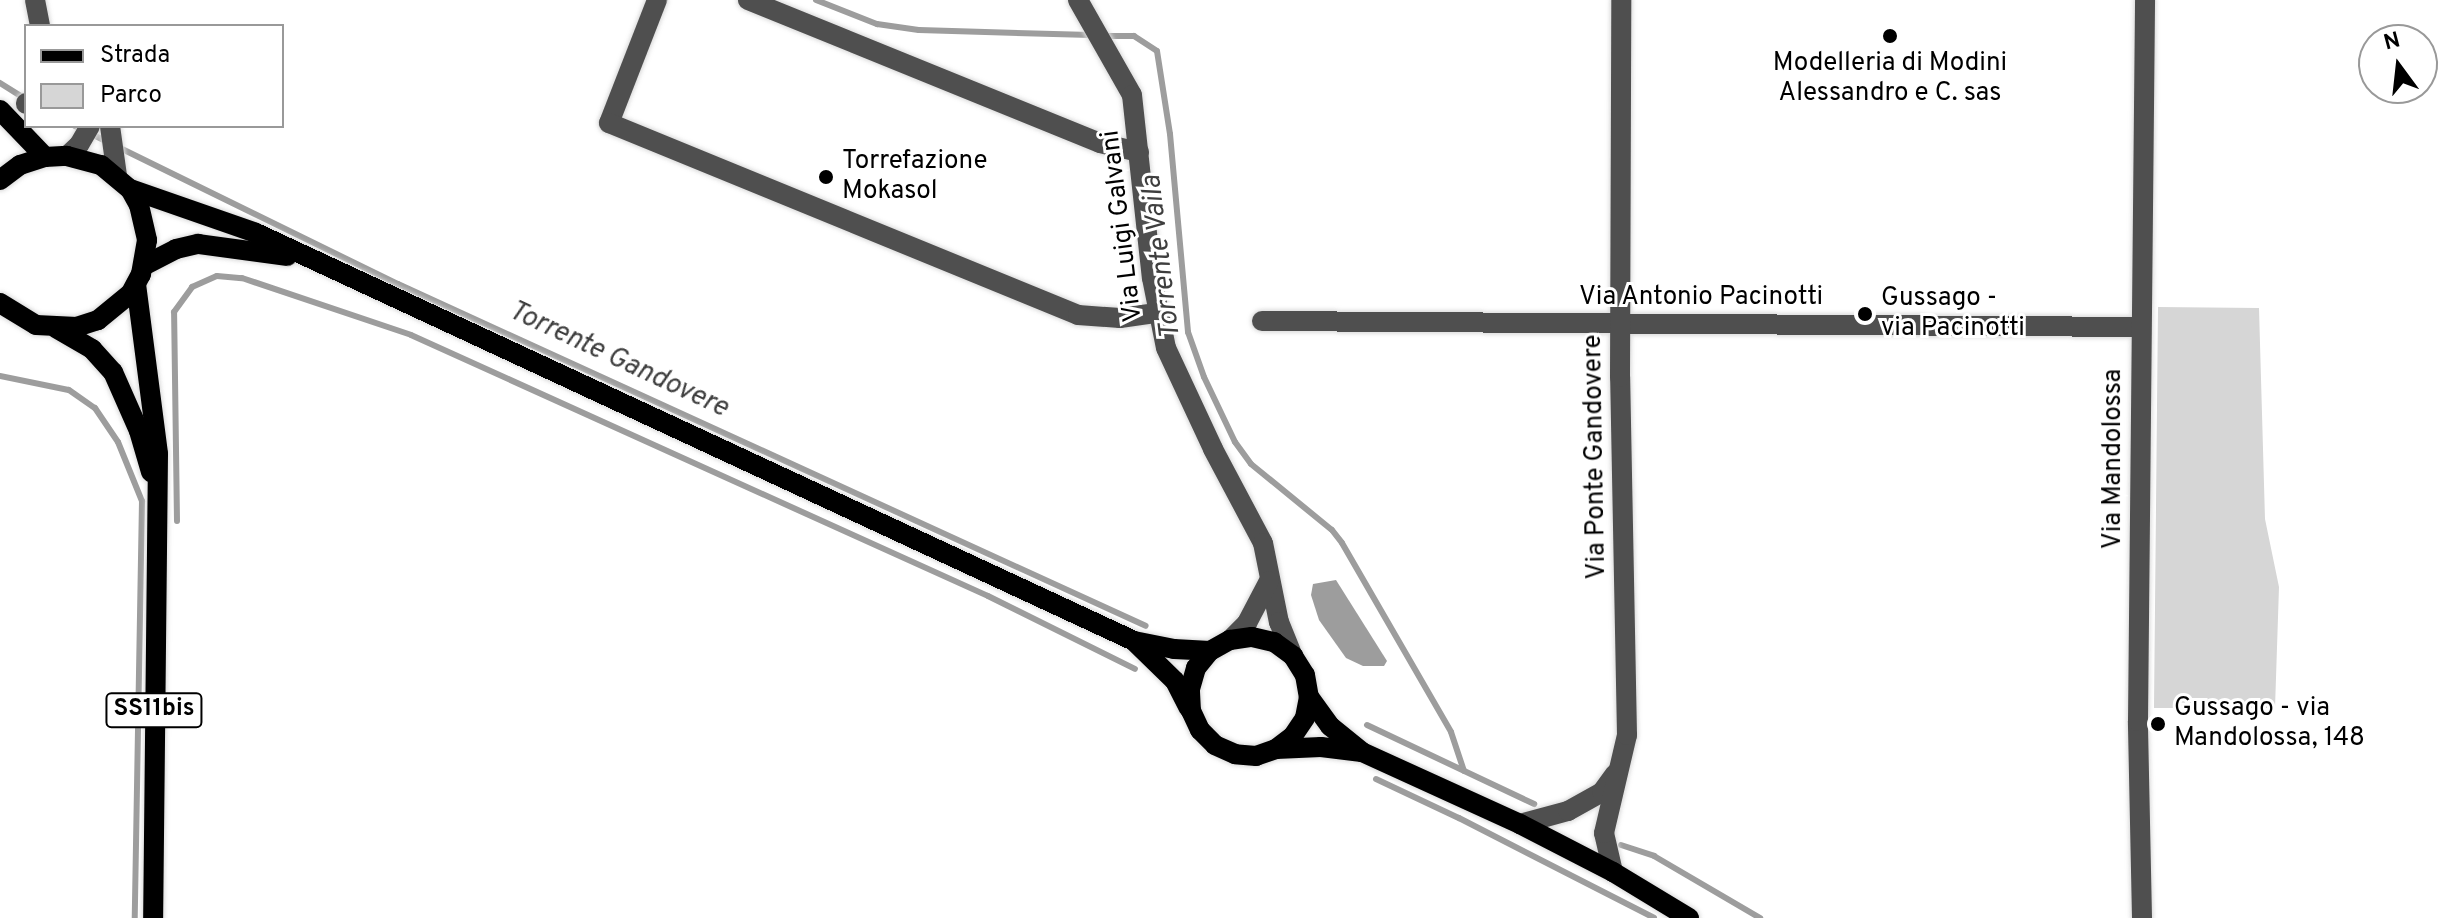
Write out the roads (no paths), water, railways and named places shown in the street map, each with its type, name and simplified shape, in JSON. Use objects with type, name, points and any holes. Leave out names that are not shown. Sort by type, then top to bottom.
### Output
[{"type":"main road","points":[[0,110],[45,157]]},
{"type":"main road","points":[[0,180],[20,165],[73,151],[1134,641],[1174,649],[1210,651]]},
{"type":"main road","points":[[120,175],[145,222],[147,240],[140,275]]},
{"type":"main road","points":[[1,305],[27,321],[56,328],[98,320],[116,308],[140,275],[176,249],[198,244],[310,260]]},
{"type":"main road","name":"SS11bis","points":[[140,275],[158,454],[155,503],[153,918]]},
{"type":"main road","name":"SS11bis","points":[[56,328],[92,349],[113,372],[139,431],[155,503]]},
{"type":"main road","points":[[1191,711],[1190,689],[1196,668],[1210,651],[1230,640],[1274,642],[1293,656],[1305,675],[1309,697],[1305,718],[1293,736],[1276,749]]},
{"type":"main road","points":[[1134,641],[1175,681],[1200,730],[1215,745],[1245,755],[1276,749],[1321,747],[1362,752]]},
{"type":"main road","points":[[1309,697],[1330,726],[1362,752],[1520,824],[1613,872],[1689,918]]},
{"type":"street","points":[[35,0],[40,24]]},
{"type":"street","points":[[657,0],[609,123],[1078,315],[1120,318],[1157,313]]},
{"type":"street","points":[[748,0],[1100,143],[1139,152]]},
{"type":"street","name":"Via Luigi Galvani","points":[[1078,0],[1123,74],[1132,95],[1157,313],[1166,348],[1213,449],[1263,543],[1279,622],[1293,656]]},
{"type":"street","name":"Via Ponte Gandovere","points":[[1613,872],[1604,833],[1627,735],[1620,324],[1621,0]]},
{"type":"street","name":"Via Mandolossa","points":[[2142,918],[2138,721],[2145,0]]},
{"type":"street","points":[[73,151],[89,128]]},
{"type":"street","points":[[110,128],[120,175]]},
{"type":"street","name":"Via Antonio Pacinotti","points":[[1262,321],[2140,327]]},
{"type":"street","points":[[1230,640],[1247,623],[1269,581]]},
{"type":"street","points":[[1520,824],[1568,811],[1602,792],[1620,768]]},
{"type":"waterway","name":"Torrente Vaila","points":[[816,0],[877,24],[919,30],[1091,35]]},
{"type":"waterway","name":"Torrente Vaila","points":[[1103,36],[1134,36],[1157,51],[1170,134],[1188,332],[1204,377],[1235,442],[1251,464],[1332,530],[1342,543],[1451,732],[1464,771]]},
{"type":"waterway","name":"Torrente Gandovere","points":[[0,83],[24,98]]},
{"type":"waterway","name":"Torrente Gandovere","points":[[79,128],[108,142]]},
{"type":"waterway","name":"Torrente Gandovere","points":[[118,147],[398,284],[1146,626]]},
{"type":"waterway","points":[[177,521],[174,312],[192,287],[217,276],[242,278],[411,335],[988,596],[1135,669]]},
{"type":"waterway","points":[[0,376],[69,390],[95,408],[118,442],[142,501],[135,918]]},
{"type":"waterway","name":"Torrente Gandovere","points":[[1367,725],[1534,804]]},
{"type":"waterway","points":[[1376,779],[1654,918]]},
{"type":"waterway","name":"Torrente Gandovere","points":[[1621,845],[1654,856],[1760,918]]},
{"type":"place","name":"Modelleria di Modini Alessandro e C. sas","points":[[1890,36]]},
{"type":"place","name":"Torrefazione Mokasol","points":[[826,177]]},
{"type":"place","name":"Gussago - via Pacinotti","points":[[1865,314]]},
{"type":"place","name":"Gussago - via Mandolossa, 148","points":[[2158,724]]}]
